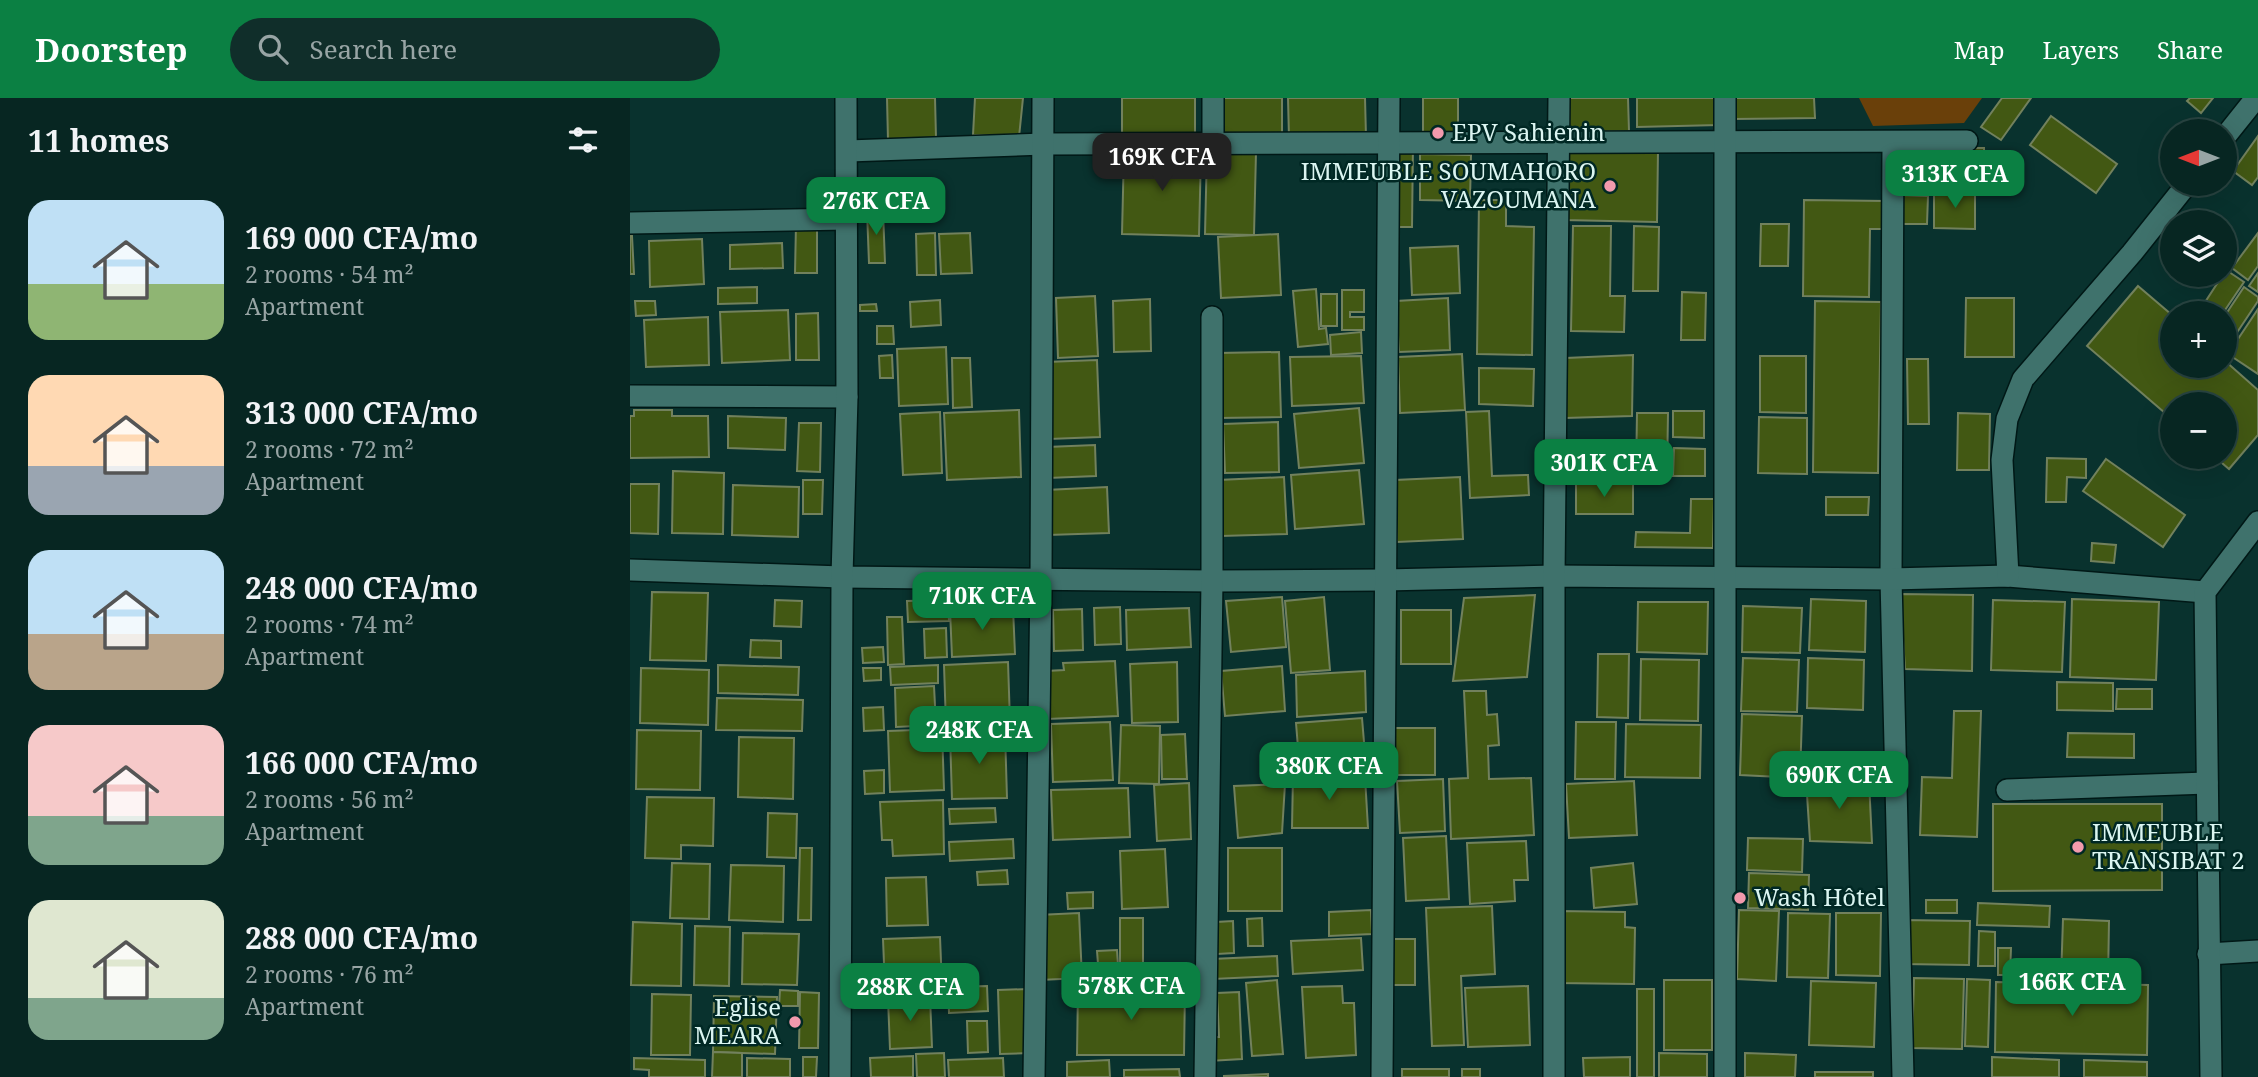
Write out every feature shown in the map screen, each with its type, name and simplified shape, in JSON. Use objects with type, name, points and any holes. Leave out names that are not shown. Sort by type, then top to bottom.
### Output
[{"type":"street","points":[[840,1077],[842,577],[847,397],[846,98]]},
{"type":"street","points":[[1034,1077],[1041,580],[1043,98]]},
{"type":"street","points":[[1213,98],[1213,143]]},
{"type":"street","points":[[1382,1077],[1389,98]]},
{"type":"street","points":[[1554,1077],[1554,576],[1559,98]]},
{"type":"street","points":[[1725,98],[1725,1077]]},
{"type":"street","points":[[2237,122],[2256,98]]},
{"type":"street","points":[[848,151],[1044,144],[1968,141]]},
{"type":"street","points":[[1893,142],[1891,579],[1903,1077]]},
{"type":"street","points":[[2008,576],[2002,460],[2007,419],[2022,379],[2178,196]]},
{"type":"street","points":[[630,223],[847,219]]},
{"type":"street","points":[[1205,1077],[1212,581],[1212,317]]},
{"type":"street","points":[[630,396],[847,397]]},
{"type":"street","points":[[2211,1077],[2205,592],[2258,522]]},
{"type":"street","points":[[630,570],[842,577],[1212,581],[1554,576],[1891,579],[2008,576],[2205,592]]},
{"type":"street","points":[[2007,790],[2207,783]]},
{"type":"street","points":[[2208,954],[2258,951]]},
{"type":"shaded area","points":[[1859,98],[1982,98],[1964,123],[1873,126]]},
{"type":"building","points":[[887,98],[935,98],[936,138],[888,140]]},
{"type":"building","points":[[975,98],[1023,98],[1019,137],[973,135]]},
{"type":"building","points":[[1122,98],[1195,98],[1195,133],[1122,133]]},
{"type":"building","points":[[1218,98],[1282,98],[1282,137],[1217,136]]},
{"type":"building","points":[[1288,98],[1365,98],[1366,137],[1289,138]]},
{"type":"building","points":[[1423,98],[1458,98],[1458,141],[1423,141]]},
{"type":"building","points":[[1565,98],[1628,98],[1629,131],[1565,132]]},
{"type":"building","points":[[1637,98],[1719,98],[1719,125],[1637,127]]},
{"type":"building","points":[[1732,98],[1814,98],[1815,118],[1732,119]]},
{"type":"building","points":[[2002,98],[2031,98],[2001,140],[1981,127]]},
{"type":"building","points":[[2190,98],[2213,98],[2201,113],[2187,101]]},
{"type":"building","points":[[2051,116],[2117,164],[2096,193],[2030,145]]},
{"type":"building","points":[[2258,136],[2258,177],[2252,185],[2237,174],[2237,165]]},
{"type":"building","points":[[1395,144],[1413,144],[1412,227],[1394,227]]},
{"type":"building","points":[[1901,148],[1984,148],[1985,189],[1900,188]]},
{"type":"building","name":"IMMEUBLE SOUMAHORO VAZOUMANA","points":[[1563,150],[1658,151],[1657,222],[1563,220]]},
{"type":"building","points":[[1124,151],[1201,153],[1199,236],[1122,234]]},
{"type":"building","points":[[1207,151],[1256,152],[1254,235],[1205,234]]},
{"type":"building","points":[[1420,154],[1471,155],[1470,201],[1420,200]]},
{"type":"building","points":[[1934,192],[1975,192],[1975,229],[1934,228]]},
{"type":"building","points":[[1900,195],[1928,196],[1927,224],[1900,224]]},
{"type":"building","points":[[1479,200],[1506,200],[1506,226],[1534,227],[1532,355],[1477,354]]},
{"type":"building","points":[[1804,200],[1887,201],[1886,229],[1870,229],[1869,297],[1803,296]]},
{"type":"building","points":[[867,211],[883,211],[885,263],[869,263]]},
{"type":"building","points":[[796,224],[817,225],[817,273],[795,273]]},
{"type":"building","points":[[1761,224],[1789,224],[1788,266],[1760,266]]},
{"type":"building","points":[[1573,226],[1611,226],[1610,296],[1625,296],[1624,332],[1571,331]]},
{"type":"building","points":[[1634,226],[1659,227],[1658,291],[1633,291]]},
{"type":"building","points":[[935,233],[936,275],[917,275],[916,234]]},
{"type":"building","points":[[970,233],[972,273],[941,274],[939,234]]},
{"type":"building","points":[[2258,233],[2258,266],[2248,280],[2237,272],[2237,261]]},
{"type":"building","points":[[1278,234],[1281,295],[1221,298],[1218,237]]},
{"type":"building","points":[[632,236],[634,274],[630,274]]},
{"type":"building","points":[[702,239],[704,284],[650,287],[649,241]]},
{"type":"building","points":[[782,243],[783,268],[730,269],[730,245]]},
{"type":"building","points":[[1458,246],[1460,293],[1412,295],[1410,248]]},
{"type":"building","points":[[2258,273],[2258,292],[2249,286]]},
{"type":"building","points":[[2237,277],[2244,282],[2231,301],[2206,301],[2215,287],[2237,287]]},
{"type":"building","points":[[2138,286],[2160,305],[2160,378],[2237,378],[2237,371],[2258,390],[2258,435],[2237,460],[2237,392],[2160,392],[2160,409],[2087,346]]},
{"type":"building","points":[[757,287],[757,303],[718,304],[718,288]]},
{"type":"building","points":[[2244,287],[2258,297],[2237,332],[2237,301],[2235,301]]},
{"type":"building","points":[[1316,289],[1319,329],[1326,328],[1328,344],[1298,347],[1293,291]]},
{"type":"building","points":[[1342,290],[1364,290],[1364,312],[1350,312],[1350,317],[1364,317],[1364,330],[1342,330]]},
{"type":"building","points":[[1682,292],[1706,293],[1705,340],[1681,340]]},
{"type":"building","points":[[1321,294],[1337,294],[1337,326],[1321,326]]},
{"type":"building","points":[[1095,296],[1098,356],[1058,358],[1056,298]]},
{"type":"building","points":[[1448,298],[1450,350],[1399,352],[1396,301]]},
{"type":"building","points":[[1966,298],[2014,298],[2014,357],[1965,357]]},
{"type":"building","points":[[1150,299],[1151,351],[1114,352],[1113,301]]},
{"type":"building","points":[[940,300],[941,325],[911,327],[910,302]]},
{"type":"building","points":[[635,301],[655,301],[656,315],[636,316]]},
{"type":"building","points":[[1815,301],[1881,302],[1878,473],[1813,472]]},
{"type":"building","points":[[876,304],[877,311],[860,311],[860,305]]},
{"type":"building","points":[[2258,309],[2258,374],[2237,360],[2237,340]]},
{"type":"building","points":[[788,310],[790,360],[722,363],[720,312]]},
{"type":"building","points":[[818,313],[819,360],[796,360],[796,314]]},
{"type":"building","points":[[708,317],[709,365],[646,367],[644,320]]},
{"type":"building","points":[[877,326],[893,326],[894,344],[877,344]]},
{"type":"building","points":[[1361,332],[1362,353],[1331,355],[1330,335]]},
{"type":"building","points":[[946,347],[948,404],[899,406],[897,349]]},
{"type":"building","points":[[1279,352],[1281,417],[1218,418],[1217,353]]},
{"type":"building","points":[[1462,354],[1465,410],[1400,413],[1398,357]]},
{"type":"building","points":[[892,355],[893,378],[880,378],[879,356]]},
{"type":"building","points":[[1633,355],[1632,416],[1565,418],[1566,358]]},
{"type":"building","points":[[1361,356],[1364,403],[1292,406],[1290,357]]},
{"type":"building","points":[[1760,356],[1806,356],[1806,413],[1760,412]]},
{"type":"building","points":[[952,358],[970,358],[972,407],[953,408]]},
{"type":"building","points":[[1907,359],[1928,359],[1929,424],[1908,424]]},
{"type":"building","points":[[1097,360],[1100,437],[1049,439],[1046,362]]},
{"type":"building","points":[[1479,368],[1534,369],[1533,406],[1479,404]]},
{"type":"building","points":[[1359,408],[1364,463],[1299,468],[1294,414]]},
{"type":"building","points":[[634,410],[672,410],[672,416],[708,416],[709,457],[630,458],[630,416],[634,416]]},
{"type":"building","points":[[1019,410],[1021,477],[947,480],[944,413]]},
{"type":"building","points":[[1489,411],[1492,476],[1528,475],[1529,495],[1470,498],[1466,412]]},
{"type":"building","points":[[1673,411],[1704,411],[1704,438],[1673,437]]},
{"type":"building","points":[[940,412],[942,473],[903,475],[900,414]]},
{"type":"building","points":[[1637,413],[1668,413],[1667,475],[1636,474]]},
{"type":"building","points":[[1958,413],[1990,414],[1989,470],[1957,470]]},
{"type":"building","points":[[728,416],[786,418],[785,450],[728,448]]},
{"type":"building","points":[[1759,417],[1807,418],[1807,474],[1758,473]]},
{"type":"building","points":[[1278,422],[1279,472],[1225,473],[1223,424]]},
{"type":"building","points":[[799,423],[821,423],[820,472],[797,471]]},
{"type":"building","points":[[1095,445],[1096,476],[1048,478],[1047,447]]},
{"type":"building","points":[[1674,448],[1705,449],[1705,476],[1673,476]]},
{"type":"building","points":[[2047,458],[2086,459],[2086,478],[2067,477],[2066,502],[2046,502]]},
{"type":"building","points":[[2106,459],[2185,515],[2163,547],[2083,491]]},
{"type":"building","points":[[1359,470],[1364,524],[1295,529],[1291,475]]},
{"type":"building","points":[[673,471],[724,473],[723,534],[672,533]]},
{"type":"building","points":[[1284,477],[1287,534],[1221,536],[1218,480]]},
{"type":"building","points":[[1460,477],[1463,539],[1397,542],[1395,480]]},
{"type":"building","points":[[803,480],[823,480],[822,514],[803,514]]},
{"type":"building","points":[[1576,483],[1633,483],[1633,514],[1576,514]]},
{"type":"building","points":[[630,484],[659,484],[658,534],[630,533]]},
{"type":"building","points":[[733,485],[799,487],[798,537],[732,535]]},
{"type":"building","points":[[1107,487],[1109,533],[1048,535],[1046,490]]},
{"type":"building","points":[[1826,497],[1869,497],[1868,515],[1826,515]]},
{"type":"building","points":[[1691,499],[1714,499],[1713,548],[1635,547],[1636,532],[1690,533]]},
{"type":"building","points":[[2092,543],[2116,545],[2114,563],[2091,561]]},
{"type":"building","points":[[652,592],[708,593],[706,661],[650,660]]},
{"type":"building","points":[[1900,594],[1973,595],[1972,671],[1905,669]]},
{"type":"building","points":[[1535,595],[1527,677],[1453,681],[1464,598]]},
{"type":"building","points":[[1282,597],[1286,647],[1231,652],[1226,601]]},
{"type":"building","points":[[1324,597],[1330,670],[1291,673],[1285,601]]},
{"type":"building","points":[[1811,599],[1866,601],[1865,652],[1809,650]]},
{"type":"building","points":[[2072,599],[2159,602],[2156,680],[2070,677]]},
{"type":"building","points":[[775,600],[802,601],[801,627],[774,626]]},
{"type":"building","points":[[948,600],[949,621],[908,622],[907,601]]},
{"type":"building","points":[[1993,600],[2065,602],[2062,672],[1991,670]]},
{"type":"building","points":[[1638,602],[1708,602],[1707,654],[1637,652]]},
{"type":"building","points":[[1743,606],[1802,608],[1800,653],[1742,652]]},
{"type":"building","points":[[1120,607],[1121,644],[1095,645],[1094,608]]},
{"type":"building","points":[[1013,608],[1015,654],[952,657],[950,610]]},
{"type":"building","points":[[1189,608],[1191,647],[1127,650],[1126,610]]},
{"type":"building","points":[[1082,609],[1083,650],[1054,651],[1053,610]]},
{"type":"building","points":[[1401,610],[1451,610],[1451,664],[1401,664]]},
{"type":"building","points":[[887,617],[902,617],[904,664],[888,665]]},
{"type":"building","points":[[946,628],[947,657],[925,658],[924,629]]},
{"type":"building","points":[[751,640],[781,641],[781,658],[750,657]]},
{"type":"building","points":[[883,647],[884,662],[863,663],[862,648]]},
{"type":"building","points":[[1598,654],[1629,654],[1628,718],[1597,717]]},
{"type":"building","points":[[1743,658],[1799,660],[1797,712],[1741,711]]},
{"type":"building","points":[[1808,658],[1864,660],[1863,710],[1807,708]]},
{"type":"building","points":[[1641,659],[1699,660],[1698,721],[1640,720]]},
{"type":"building","points":[[1115,661],[1118,716],[1047,719],[1046,671],[1064,670],[1063,663]]},
{"type":"building","points":[[1008,662],[1010,722],[946,725],[944,665]]},
{"type":"building","points":[[1177,662],[1178,722],[1132,723],[1130,664]]},
{"type":"building","points":[[718,665],[799,667],[798,695],[718,693]]},
{"type":"building","points":[[938,665],[938,683],[891,685],[890,667]]},
{"type":"building","points":[[1282,666],[1285,711],[1225,716],[1221,671]]},
{"type":"building","points":[[641,668],[709,670],[708,725],[640,723]]},
{"type":"building","points":[[863,668],[881,668],[881,680],[864,681]]},
{"type":"building","points":[[1365,671],[1366,712],[1297,717],[1296,675]]},
{"type":"building","points":[[2057,682],[2113,683],[2113,711],[2057,710]]},
{"type":"building","points":[[934,686],[936,725],[896,727],[895,688]]},
{"type":"building","points":[[2117,689],[2152,689],[2152,709],[2116,709]]},
{"type":"building","points":[[1464,691],[1486,691],[1487,715],[1497,714],[1499,745],[1488,746],[1489,779],[1531,778],[1534,835],[1451,839],[1449,779],[1468,778]]},
{"type":"building","points":[[717,698],[803,700],[802,731],[716,730]]},
{"type":"building","points":[[883,707],[884,730],[864,731],[863,708]]},
{"type":"building","points":[[1954,711],[1981,711],[1977,837],[1920,835],[1922,777],[1952,778]]},
{"type":"building","points":[[1742,714],[1802,716],[1800,778],[1740,775]]},
{"type":"building","points":[[1362,718],[1366,766],[1300,772],[1296,723]]},
{"type":"building","points":[[1110,722],[1113,780],[1053,782],[1051,724]]},
{"type":"building","points":[[1576,722],[1616,722],[1615,779],[1575,779]]},
{"type":"building","points":[[1626,724],[1701,725],[1700,778],[1625,777]]},
{"type":"building","points":[[1121,725],[1160,726],[1159,784],[1119,783]]},
{"type":"building","points":[[1391,728],[1435,728],[1435,775],[1391,775]]},
{"type":"building","points":[[942,729],[944,790],[890,792],[888,731]]},
{"type":"building","points":[[637,730],[701,731],[700,790],[636,789]]},
{"type":"building","points":[[1005,732],[1007,798],[952,799],[950,735]]},
{"type":"building","points":[[2068,733],[2134,734],[2134,758],[2067,757]]},
{"type":"building","points":[[1185,734],[1187,779],[1162,779],[1161,735]]},
{"type":"building","points":[[739,737],[794,738],[793,799],[738,797]]},
{"type":"building","points":[[884,770],[884,793],[865,794],[864,771]]},
{"type":"building","points":[[1293,775],[1365,777],[1368,828],[1292,828]]},
{"type":"building","points":[[1443,779],[1445,831],[1400,833],[1397,781]]},
{"type":"building","points":[[1806,779],[1869,781],[1872,843],[1810,841]]},
{"type":"building","points":[[1634,781],[1637,835],[1569,838],[1566,784]]},
{"type":"building","points":[[1189,783],[1191,839],[1157,841],[1154,785]]},
{"type":"building","points":[[1285,784],[1282,833],[1238,838],[1234,786]]},
{"type":"building","points":[[1128,788],[1130,837],[1053,840],[1051,790]]},
{"type":"building","points":[[647,797],[714,798],[713,846],[681,845],[681,859],[645,858]]},
{"type":"building","points":[[943,800],[944,854],[893,856],[892,840],[882,840],[880,802]]},
{"type":"building","name":"IMMEUBLE TRANSIBAT 2","points":[[1993,804],[2162,804],[2162,890],[1993,891]]},
{"type":"building","points":[[995,808],[996,822],[950,824],[949,809]]},
{"type":"building","points":[[768,813],[797,814],[796,858],[767,857]]},
{"type":"building","points":[[1446,836],[1449,899],[1406,901],[1403,838]]},
{"type":"building","points":[[1748,838],[1803,839],[1802,872],[1747,870]]},
{"type":"building","points":[[1013,839],[1014,858],[950,861],[949,842]]},
{"type":"building","points":[[1526,841],[1528,880],[1514,880],[1515,901],[1470,904],[1467,843]]},
{"type":"building","points":[[800,848],[812,848],[811,920],[798,920]]},
{"type":"building","points":[[1228,848],[1282,848],[1282,911],[1228,911]]},
{"type":"building","points":[[1165,849],[1168,907],[1122,909],[1120,851]]},
{"type":"building","points":[[672,863],[710,864],[709,919],[670,918]]},
{"type":"building","points":[[1633,863],[1637,904],[1594,908],[1591,868]]},
{"type":"building","points":[[731,865],[784,866],[783,922],[729,920]]},
{"type":"building","points":[[1007,870],[1008,884],[978,885],[977,872]]},
{"type":"building","points":[[1749,873],[1809,875],[1808,910],[1748,908]]},
{"type":"building","points":[[926,877],[928,925],[887,926],[886,878]]},
{"type":"building","points":[[1093,892],[1093,908],[1068,909],[1067,893]]},
{"type":"building","points":[[1926,900],[1957,900],[1957,913],[1926,913]]},
{"type":"building","points":[[1978,903],[2050,906],[2049,927],[1977,925]]},
{"type":"building","points":[[1492,906],[1495,974],[1461,976],[1464,1045],[1432,1046],[1426,908]]},
{"type":"building","points":[[1371,910],[1372,934],[1329,936],[1329,912]]},
{"type":"building","points":[[1739,910],[1779,911],[1776,981],[1737,979]]},
{"type":"building","points":[[1558,911],[1625,912],[1625,927],[1635,928],[1634,984],[1557,983]]},
{"type":"building","points":[[1079,913],[1082,978],[1040,980],[1038,915]]},
{"type":"building","points":[[1788,913],[1830,914],[1828,978],[1787,977]]},
{"type":"building","points":[[1836,913],[1881,913],[1880,976],[1836,975]]},
{"type":"building","points":[[1120,918],[1143,918],[1143,980],[1120,980]]},
{"type":"building","points":[[1262,918],[1263,946],[1248,946],[1247,919]]},
{"type":"building","points":[[2063,919],[2109,921],[2108,981],[2061,979]]},
{"type":"building","points":[[1902,920],[1970,921],[1969,965],[1902,964]]},
{"type":"building","points":[[1233,921],[1234,953],[1217,954],[1216,922]]},
{"type":"building","points":[[633,922],[682,924],[681,986],[631,985]]},
{"type":"building","points":[[695,926],[730,927],[729,986],[694,985]]},
{"type":"building","points":[[1979,931],[1995,932],[1995,966],[1978,966]]},
{"type":"building","points":[[743,933],[799,934],[797,985],[742,984]]},
{"type":"building","points":[[940,937],[942,986],[885,988],[883,939]]},
{"type":"building","points":[[1361,938],[1363,970],[1293,974],[1291,941]]},
{"type":"building","points":[[1387,939],[1415,939],[1415,985],[1387,985]]},
{"type":"building","points":[[1998,948],[2011,948],[2010,975],[1998,975]]},
{"type":"building","points":[[1117,950],[1119,981],[1087,982],[1087,964],[1098,964],[1097,951]]},
{"type":"building","points":[[1277,956],[1278,976],[1213,979],[1212,959]]},
{"type":"building","points":[[1914,978],[1964,979],[1962,1049],[1912,1048]]},
{"type":"building","points":[[1967,979],[1990,980],[1988,1047],[1965,1046]]},
{"type":"building","points":[[1277,980],[1283,1054],[1252,1056],[1246,983]]},
{"type":"building","points":[[1664,980],[1712,980],[1712,1050],[1664,1050]]},
{"type":"building","points":[[1811,981],[1876,983],[1874,1047],[1809,1045]]},
{"type":"building","points":[[1996,982],[2148,985],[2147,1055],[1995,1052]]},
{"type":"building","points":[[987,986],[988,1011],[949,1013],[948,987]]},
{"type":"building","points":[[1342,986],[1343,1003],[1354,1003],[1356,1055],[1306,1058],[1302,987]]},
{"type":"building","points":[[1528,986],[1530,1045],[1468,1047],[1465,988]]},
{"type":"building","points":[[1078,988],[1185,989],[1184,1055],[1077,1055]]},
{"type":"building","points":[[1028,989],[1030,1053],[1000,1054],[998,990]]},
{"type":"building","points":[[1637,989],[1654,989],[1654,1077],[1637,1077]]},
{"type":"building","points":[[780,990],[798,991],[798,1006],[779,1006]]},
{"type":"building","points":[[800,992],[819,993],[818,1048],[799,1048]]},
{"type":"building","points":[[1239,992],[1242,1059],[1209,1061],[1208,1037],[1219,1037],[1217,993]]},
{"type":"building","points":[[652,994],[691,995],[690,1055],[651,1055]]},
{"type":"building","points":[[714,996],[777,997],[775,1054],[713,1052]]},
{"type":"building","points":[[930,997],[932,1047],[890,1049],[888,999]]},
{"type":"building","points":[[967,1021],[987,1021],[988,1052],[968,1053]]},
{"type":"building","points":[[713,1052],[742,1053],[742,1077],[712,1077]]},
{"type":"building","points":[[944,1053],[945,1077],[917,1077],[916,1054]]},
{"type":"building","points":[[1659,1053],[1707,1054],[1707,1077],[1659,1077]]},
{"type":"building","points":[[1745,1053],[1796,1055],[1795,1077],[1745,1077]]},
{"type":"building","points":[[913,1056],[913,1077],[871,1077],[870,1058]]},
{"type":"building","points":[[803,1057],[817,1057],[816,1077],[803,1077]]},
{"type":"building","points":[[1630,1057],[1630,1077],[1584,1077],[1583,1058]]},
{"type":"building","points":[[1992,1057],[2059,1060],[2059,1077],[1992,1077]]},
{"type":"building","points":[[634,1058],[705,1060],[705,1077],[649,1077],[649,1070],[634,1069]]},
{"type":"building","points":[[747,1058],[790,1059],[790,1077],[747,1077]]},
{"type":"building","points":[[1003,1058],[1004,1077],[949,1077],[948,1060]]},
{"type":"building","points":[[1109,1060],[1110,1077],[1067,1077],[1067,1062]]},
{"type":"building","points":[[2084,1060],[2147,1062],[2147,1077],[2084,1077]]},
{"type":"building","points":[[1179,1069],[1180,1077],[1124,1077],[1124,1070]]},
{"type":"building","points":[[1402,1069],[1449,1069],[1449,1077],[1402,1077]]},
{"type":"building","points":[[1462,1069],[1480,1069],[1480,1077],[1462,1077]]},
{"type":"building","points":[[1815,1072],[1873,1072],[1873,1077],[1815,1077]]},
{"type":"building","points":[[1268,1074],[1268,1077],[1224,1077],[1224,1076]]},
{"type":"place","name":"EPV Sahienin","points":[[1438,133]]},
{"type":"place","name":"IMMEUBLE SOUMAHORO VAZOUMANA","points":[[1610,186]]},
{"type":"place","name":"IMMEUBLE TRANSIBAT 2","points":[[2078,847]]},
{"type":"place","name":"Wash Hôtel","points":[[1740,898]]},
{"type":"place","name":"Eglise MEARA","points":[[795,1022]]}]
